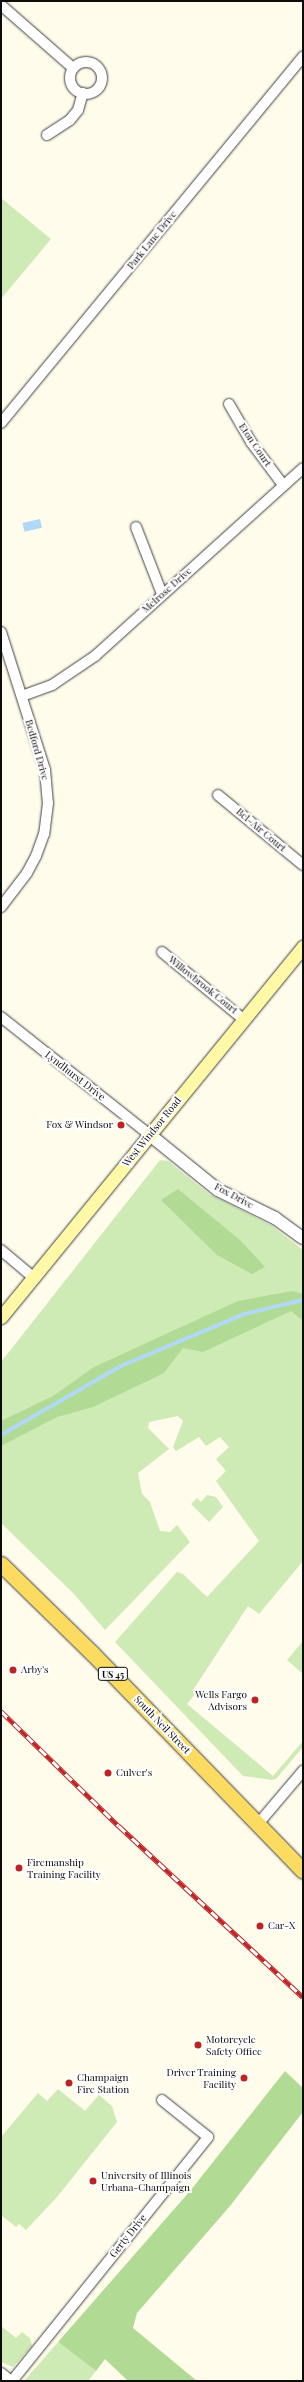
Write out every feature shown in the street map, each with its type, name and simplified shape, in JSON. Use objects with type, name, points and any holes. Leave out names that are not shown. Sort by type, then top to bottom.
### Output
[{"type":"main road","name":"West Windsor Road","points":[[1,1317],[303,947]]},
{"type":"main road","name":"South Neil Street","points":[[1,1564],[92,1654],[303,1871]]},
{"type":"street","points":[[1,5],[73,68]]},
{"type":"street","name":"Park Lane Drive","points":[[1,423],[299,69],[303,56]]},
{"type":"street","points":[[73,68],[81,63],[91,63],[101,74],[97,89],[83,93]]},
{"type":"street","points":[[73,68],[71,83],[83,93]]},
{"type":"street","points":[[47,135],[70,120],[78,110],[83,93]]},
{"type":"street","name":"Eton Court","points":[[229,404],[251,442],[283,485]]},
{"type":"street","name":"Melrose Drive","points":[[22,696],[70,675],[95,656],[303,468]]},
{"type":"street","points":[[136,527],[162,594]]},
{"type":"street","name":"Bedford Drive","points":[[1,632],[45,770],[48,792],[47,819],[36,856],[27,873],[1,907]]},
{"type":"street","name":"Bel-Air Court","points":[[218,795],[303,865]]},
{"type":"street","name":"Willowbrook Court","points":[[162,952],[243,1019]]},
{"type":"street","name":"Lyndhurst Drive","points":[[1,1017],[150,1135]]},
{"type":"street","name":"Fox Drive","points":[[150,1135],[218,1190],[275,1218],[303,1238]]},
{"type":"street","points":[[1,1250],[33,1277]]},
{"type":"street","points":[[258,1824],[303,1771]]},
{"type":"street","name":"Gerty Drive","points":[[12,2381],[208,2137],[162,2100]]},
{"type":"street","points":[[1,2373],[12,2381]]},
{"type":"green space","points":[[1,198],[51,239],[1,299]]},
{"type":"green space","points":[[160,1160],[168,1161],[209,1194],[272,1226],[303,1250],[303,1561],[259,1614],[248,1606],[193,1690],[196,1693],[187,1704],[273,1776],[303,1741],[303,1747],[276,1779],[272,1780],[243,1776],[115,1642],[177,1572],[183,1574],[207,1597],[259,1541],[216,1481],[226,1471],[216,1459],[229,1447],[220,1437],[206,1446],[199,1437],[176,1451],[173,1447],[183,1421],[178,1416],[149,1422],[148,1428],[169,1449],[138,1473],[142,1494],[150,1502],[160,1531],[170,1532],[177,1525],[190,1542],[105,1630],[73,1593],[1,1523],[1,1362]]},
{"type":"green space","points":[[178,1189],[240,1240],[265,1267],[252,1274],[217,1255],[161,1200]]},
{"type":"green space","points":[[292,1291],[303,1294],[303,1321],[291,1311],[203,1352],[183,1348],[164,1373],[93,1407],[57,1417],[1,1446],[1,1421],[53,1396],[94,1367],[238,1301]]},
{"type":"green space","points":[[207,1495],[216,1497],[223,1507],[209,1522],[191,1504],[197,1498],[201,1502]]},
{"type":"green space","points":[[303,1641],[303,1674],[287,1660]]},
{"type":"green space","points":[[285,2071],[303,2088],[303,2112],[230,2206],[137,2313],[133,2328],[197,2381],[128,2381],[105,2359],[96,2371],[58,2342],[190,2191]]},
{"type":"green space","points":[[58,2089],[85,2111],[99,2095],[112,2106],[117,2122],[57,2197],[26,2230],[19,2224],[16,2227],[1,2215],[1,2137],[38,2093],[47,2101]]},
{"type":"green space","points":[[1,2326],[16,2338],[22,2332],[30,2338],[32,2346],[13,2367],[1,2362]]},
{"type":"green space","points":[[58,2342],[96,2371],[88,2381],[24,2381]]},
{"type":"water","points":[[40,519],[42,528],[24,532],[22,523]]},
{"type":"waterway","points":[[1,1435],[121,1366],[245,1314],[303,1300]]},
{"type":"railway","points":[[1,1711],[119,1826],[303,1997]]},
{"type":"place","name":"Fox & Windsor","points":[[121,1125]]},
{"type":"place","name":"Arby's","points":[[13,1670]]},
{"type":"place","name":"Wells Fargo Advisors","points":[[255,1700]]},
{"type":"place","name":"Culver's","points":[[108,1773]]},
{"type":"place","name":"Firemanship Training Facility","points":[[19,1868]]},
{"type":"place","name":"Car-X","points":[[260,1926]]},
{"type":"place","name":"Motorcycle Safety Office","points":[[198,2045]]},
{"type":"place","name":"Driver Training Facility","points":[[244,2078]]},
{"type":"place","name":"Champaign Fire Station","points":[[69,2083]]},
{"type":"place","name":"University of Illinois Urbana-Champaign","points":[[93,2181]]}]
